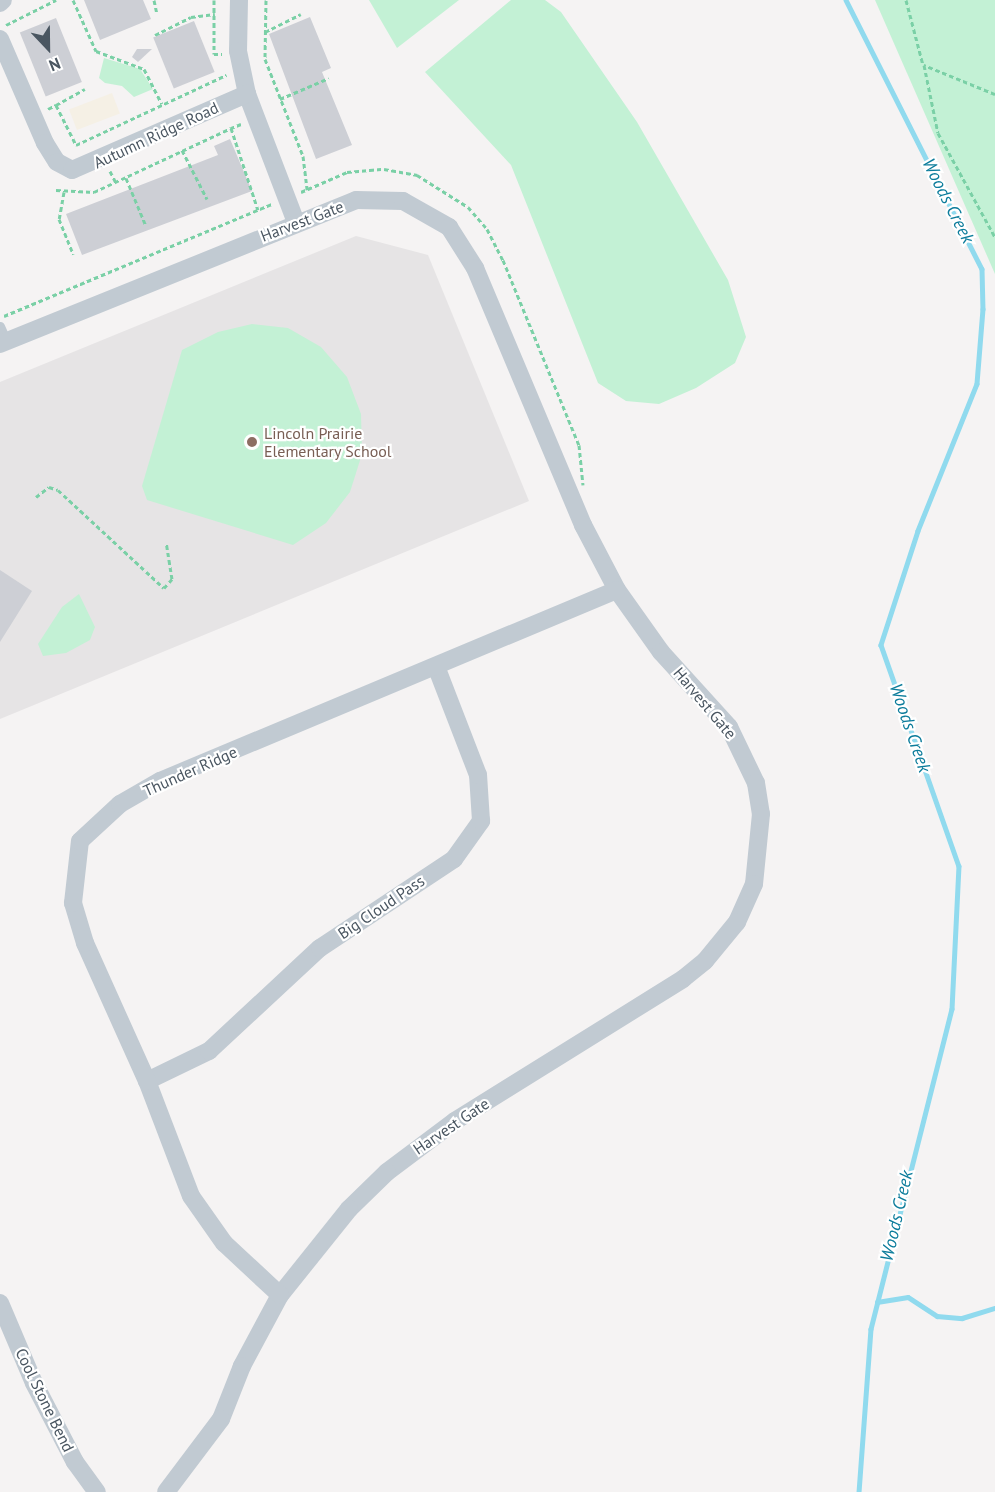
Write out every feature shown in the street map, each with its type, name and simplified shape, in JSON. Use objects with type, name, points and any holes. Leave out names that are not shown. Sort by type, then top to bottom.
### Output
[{"type":"street","points":[[238,0],[238,51],[247,94],[296,222]]},
{"type":"street","name":"Autumn Ridge Road","points":[[5,37],[45,143],[57,162],[72,170],[247,94]]},
{"type":"street","name":"Harvest Gate","points":[[2,337],[356,200],[403,201],[449,227],[475,268],[583,525],[618,590],[661,652],[729,727],[746,756],[756,783],[762,840],[760,863],[745,905],[723,939],[683,979],[455,1121],[387,1172],[349,1209],[280,1294],[242,1366],[221,1419],[166,1492]]},
{"type":"street","name":"Thunder Ridge","points":[[280,1294],[224,1244],[192,1196],[147,1081],[85,943],[73,903],[80,841],[120,804],[160,781],[438,669],[618,590]]},
{"type":"street","name":"Big Cloud Pass","points":[[147,1081],[209,1051],[320,948],[454,859],[481,821],[478,775],[438,669]]},
{"type":"street","name":"Cool Stone Bend","points":[[0,1303],[39,1393],[75,1462],[98,1492]]},
{"type":"path","points":[[5,37],[6,25],[56,0]]},
{"type":"path","points":[[73,0],[96,51],[144,69],[162,104]]},
{"type":"path","points":[[154,0],[157,14]]},
{"type":"path","points":[[214,0],[214,54],[227,53],[228,62]]},
{"type":"path","points":[[266,0],[266,59],[303,156],[307,190]]},
{"type":"path","points":[[906,0],[924,65],[938,133],[995,237]]},
{"type":"path","points":[[265,32],[301,14]]},
{"type":"path","points":[[155,35],[191,17],[215,15]]},
{"type":"path","points":[[924,65],[995,94]]},
{"type":"path","points":[[56,105],[76,145],[231,73]]},
{"type":"path","points":[[280,99],[329,78]]},
{"type":"path","points":[[43,111],[85,89]]},
{"type":"path","points":[[56,190],[94,192],[246,122]]},
{"type":"path","points":[[231,128],[258,210]]},
{"type":"path","points":[[182,150],[207,199]]},
{"type":"path","points":[[242,157],[250,154]]},
{"type":"path","points":[[109,168],[116,183]]},
{"type":"path","points":[[0,318],[346,172],[384,169],[417,175],[468,207],[503,260],[579,446],[586,484]]},
{"type":"path","points":[[126,178],[146,226]]},
{"type":"path","points":[[64,192],[59,219],[73,254]]},
{"type":"path","points":[[36,497],[49,488],[58,490],[164,588],[172,579],[166,542]]},
{"type":"shaded area","name":"Lincoln Prairie Elementary School","points":[[356,236],[428,255],[529,501],[0,719],[0,382]]},
{"type":"green space","points":[[369,0],[459,0],[397,48]]},
{"type":"green space","points":[[511,0],[545,0],[561,12],[637,122],[728,280],[746,337],[735,363],[696,388],[659,404],[626,401],[598,383],[511,165],[425,72]]},
{"type":"green space","points":[[875,0],[995,0],[995,274]]},
{"type":"green space","points":[[104,58],[140,69],[153,89],[134,97],[122,86],[105,83],[99,78]]},
{"type":"green space","points":[[252,324],[288,328],[321,347],[347,377],[361,414],[362,454],[350,492],[326,523],[293,545],[147,500],[142,486],[182,350],[218,332]]},
{"type":"green space","points":[[79,594],[95,627],[90,640],[66,653],[43,656],[38,644],[62,607]]},
{"type":"sand","points":[[112,93],[120,114],[77,130],[69,109]]},
{"type":"building","points":[[84,0],[143,0],[151,19],[100,40]]},
{"type":"building","points":[[310,17],[331,68],[322,72],[352,145],[316,159],[269,34]]},
{"type":"building","points":[[56,18],[82,82],[46,97],[20,33]]},
{"type":"building","points":[[194,21],[215,72],[174,88],[153,37]]},
{"type":"building","points":[[137,49],[152,49],[138,62],[132,57]]},
{"type":"building","points":[[230,139],[252,191],[82,255],[66,214],[218,155],[214,146]]},
{"type":"building","points":[[0,570],[32,591],[0,642]]},
{"type":"waterway","name":"Woods Creek","points":[[846,0],[982,269],[983,309],[977,384],[918,531],[881,645],[959,866],[952,1009],[871,1329],[859,1492]]},
{"type":"waterway","points":[[877,1302],[908,1297],[937,1316],[962,1318],[995,1308]]},
{"type":"place","name":"Lincoln Prairie Elementary School","points":[[252,442]]}]
